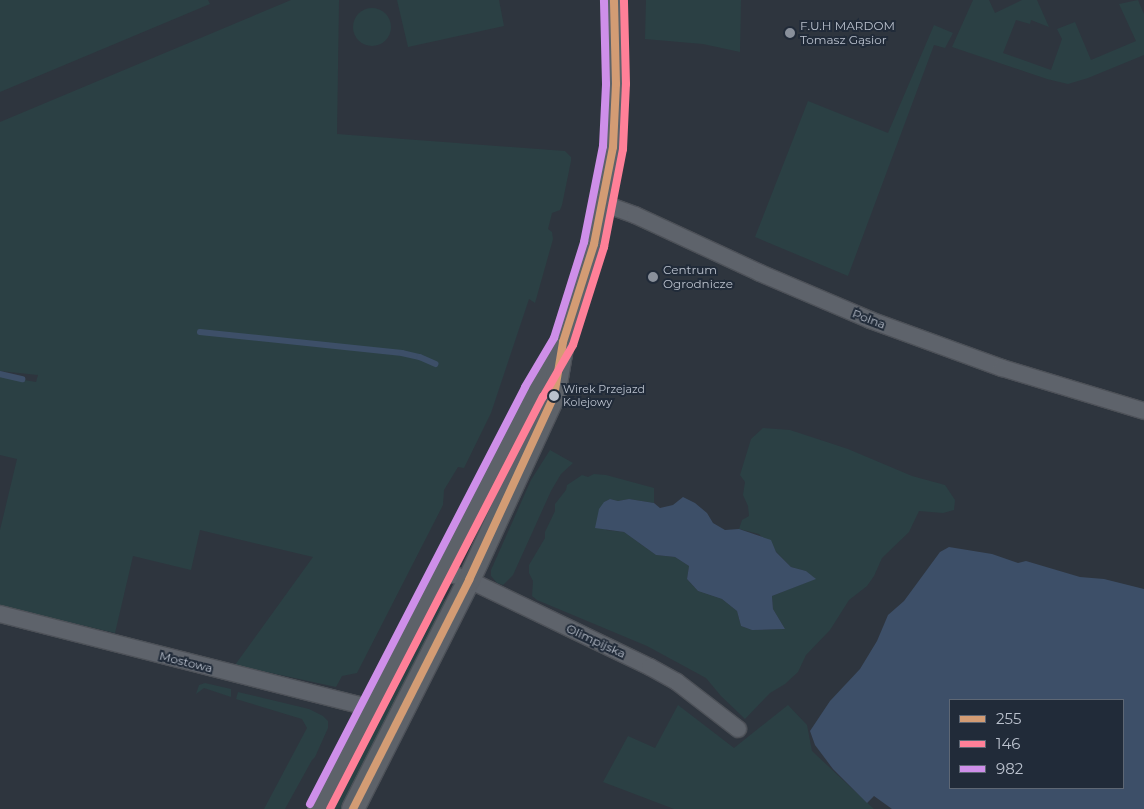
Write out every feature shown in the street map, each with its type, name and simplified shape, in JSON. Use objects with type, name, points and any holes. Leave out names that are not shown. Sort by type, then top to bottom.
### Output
[{"type":"main road","points":[[353,809],[468,580],[550,405],[556,387],[564,342],[583,284],[613,147],[616,43],[614,0]]},
{"type":"main road","points":[[319,809],[534,392],[564,342]]},
{"type":"street","name":"Polna","points":[[602,203],[635,215],[760,273],[862,316],[1002,368],[1144,411]]},
{"type":"street","name":"Olimpijska","points":[[443,571],[468,580],[650,667],[677,682],[738,729]]},
{"type":"street","name":"Mostowa","points":[[0,614],[372,708]]},
{"type":"green space","points":[[0,0],[208,0],[210,4],[0,92]]},
{"type":"green space","points":[[291,0],[339,0],[337,134],[565,151],[571,157],[562,205],[560,210],[552,213],[548,229],[552,232],[553,239],[535,303],[529,299],[491,413],[464,468],[458,467],[444,490],[443,505],[357,673],[342,676],[336,687],[235,665],[313,557],[200,530],[191,570],[133,556],[115,633],[0,606],[0,530],[17,459],[0,455],[0,376],[36,382],[38,375],[0,371],[0,122]]},
{"type":"green space","points":[[397,0],[499,0],[504,26],[408,47]]},
{"type":"green space","points":[[646,0],[741,0],[740,52],[703,44],[645,39]]},
{"type":"green space","points":[[973,0],[989,0],[995,13],[1022,0],[1037,0],[1049,27],[1031,20],[1030,24],[1016,20],[1003,53],[1051,70],[1062,39],[1057,29],[1075,22],[1091,60],[1136,41],[1119,4],[1138,0],[1144,14],[1144,55],[1088,78],[1068,84],[1047,79],[952,47]]},
{"type":"green space","points":[[372,8],[385,14],[391,27],[385,40],[372,46],[359,40],[353,27],[359,14]]},
{"type":"green space","points":[[934,25],[953,33],[945,48],[934,45],[848,276],[755,237],[808,101],[888,133]]},
{"type":"green space","points":[[763,428],[790,430],[848,449],[912,476],[945,485],[955,500],[954,510],[943,513],[919,511],[909,532],[882,558],[867,586],[849,600],[830,630],[806,655],[798,672],[785,684],[770,693],[745,719],[721,696],[706,678],[647,646],[537,600],[532,596],[533,581],[529,573],[529,565],[545,538],[545,532],[555,511],[555,504],[566,490],[567,485],[582,475],[588,477],[594,474],[606,475],[654,488],[654,503],[629,499],[618,501],[610,499],[604,502],[606,530],[624,532],[656,555],[675,557],[689,566],[687,579],[698,591],[722,599],[737,611],[741,626],[752,630],[785,629],[773,609],[772,596],[815,579],[806,571],[791,567],[759,534],[739,529],[742,520],[749,516],[748,506],[743,495],[745,482],[740,475],[751,439]]},
{"type":"green space","points":[[550,450],[573,463],[561,474],[551,491],[513,575],[503,585],[497,583],[491,576],[491,570],[531,480]]},
{"type":"green space","points":[[442,599],[445,599],[444,607],[342,809],[331,809]]},
{"type":"green space","points":[[205,683],[231,689],[231,697],[204,688],[196,694],[199,685]]},
{"type":"green space","points":[[238,692],[309,709],[323,716],[328,721],[328,728],[315,757],[285,809],[264,809],[307,728],[302,719],[236,699]]},
{"type":"green space","points":[[678,705],[734,748],[788,705],[807,725],[812,751],[874,809],[674,809],[603,782],[628,736],[655,748]]},
{"type":"water","points":[[683,497],[695,503],[707,513],[713,523],[725,530],[739,529],[771,540],[776,552],[791,567],[806,571],[816,579],[772,596],[773,609],[785,629],[752,630],[741,626],[737,611],[722,599],[698,591],[687,579],[689,566],[675,557],[656,555],[624,532],[595,528],[599,509],[604,502],[610,499],[618,501],[629,499],[654,503],[660,508],[673,505]]},
{"type":"water","points":[[949,547],[992,554],[1018,563],[1026,561],[1080,577],[1104,579],[1144,589],[1144,809],[892,809],[874,796],[867,803],[833,769],[815,745],[810,731],[830,701],[860,669],[877,641],[888,615],[904,601],[940,552]]},
{"type":"waterway","points":[[200,332],[402,353],[420,357],[436,364]]},
{"type":"waterway","points":[[0,374],[22,379]]},
{"type":"transit line","name":"982","points":[[310,804],[525,387],[554,338],[584,242],[603,146],[606,84],[604,0]]},
{"type":"transit line","name":"255","points":[[353,809],[469,580],[554,396],[563,342],[594,244],[613,147],[616,84],[614,0]]},
{"type":"transit line","name":"146","points":[[330,809],[543,397],[573,345],[604,247],[623,149],[626,84],[624,0]]},
{"type":"place","name":"F.U.H MARDOM Tomasz Gąsior","points":[[790,33]]},
{"type":"place","name":"Centrum Ogrodnicze","points":[[653,277]]},
{"type":"place","name":"Wirek Przejazd Kolejowy","points":[[554,396]]}]
